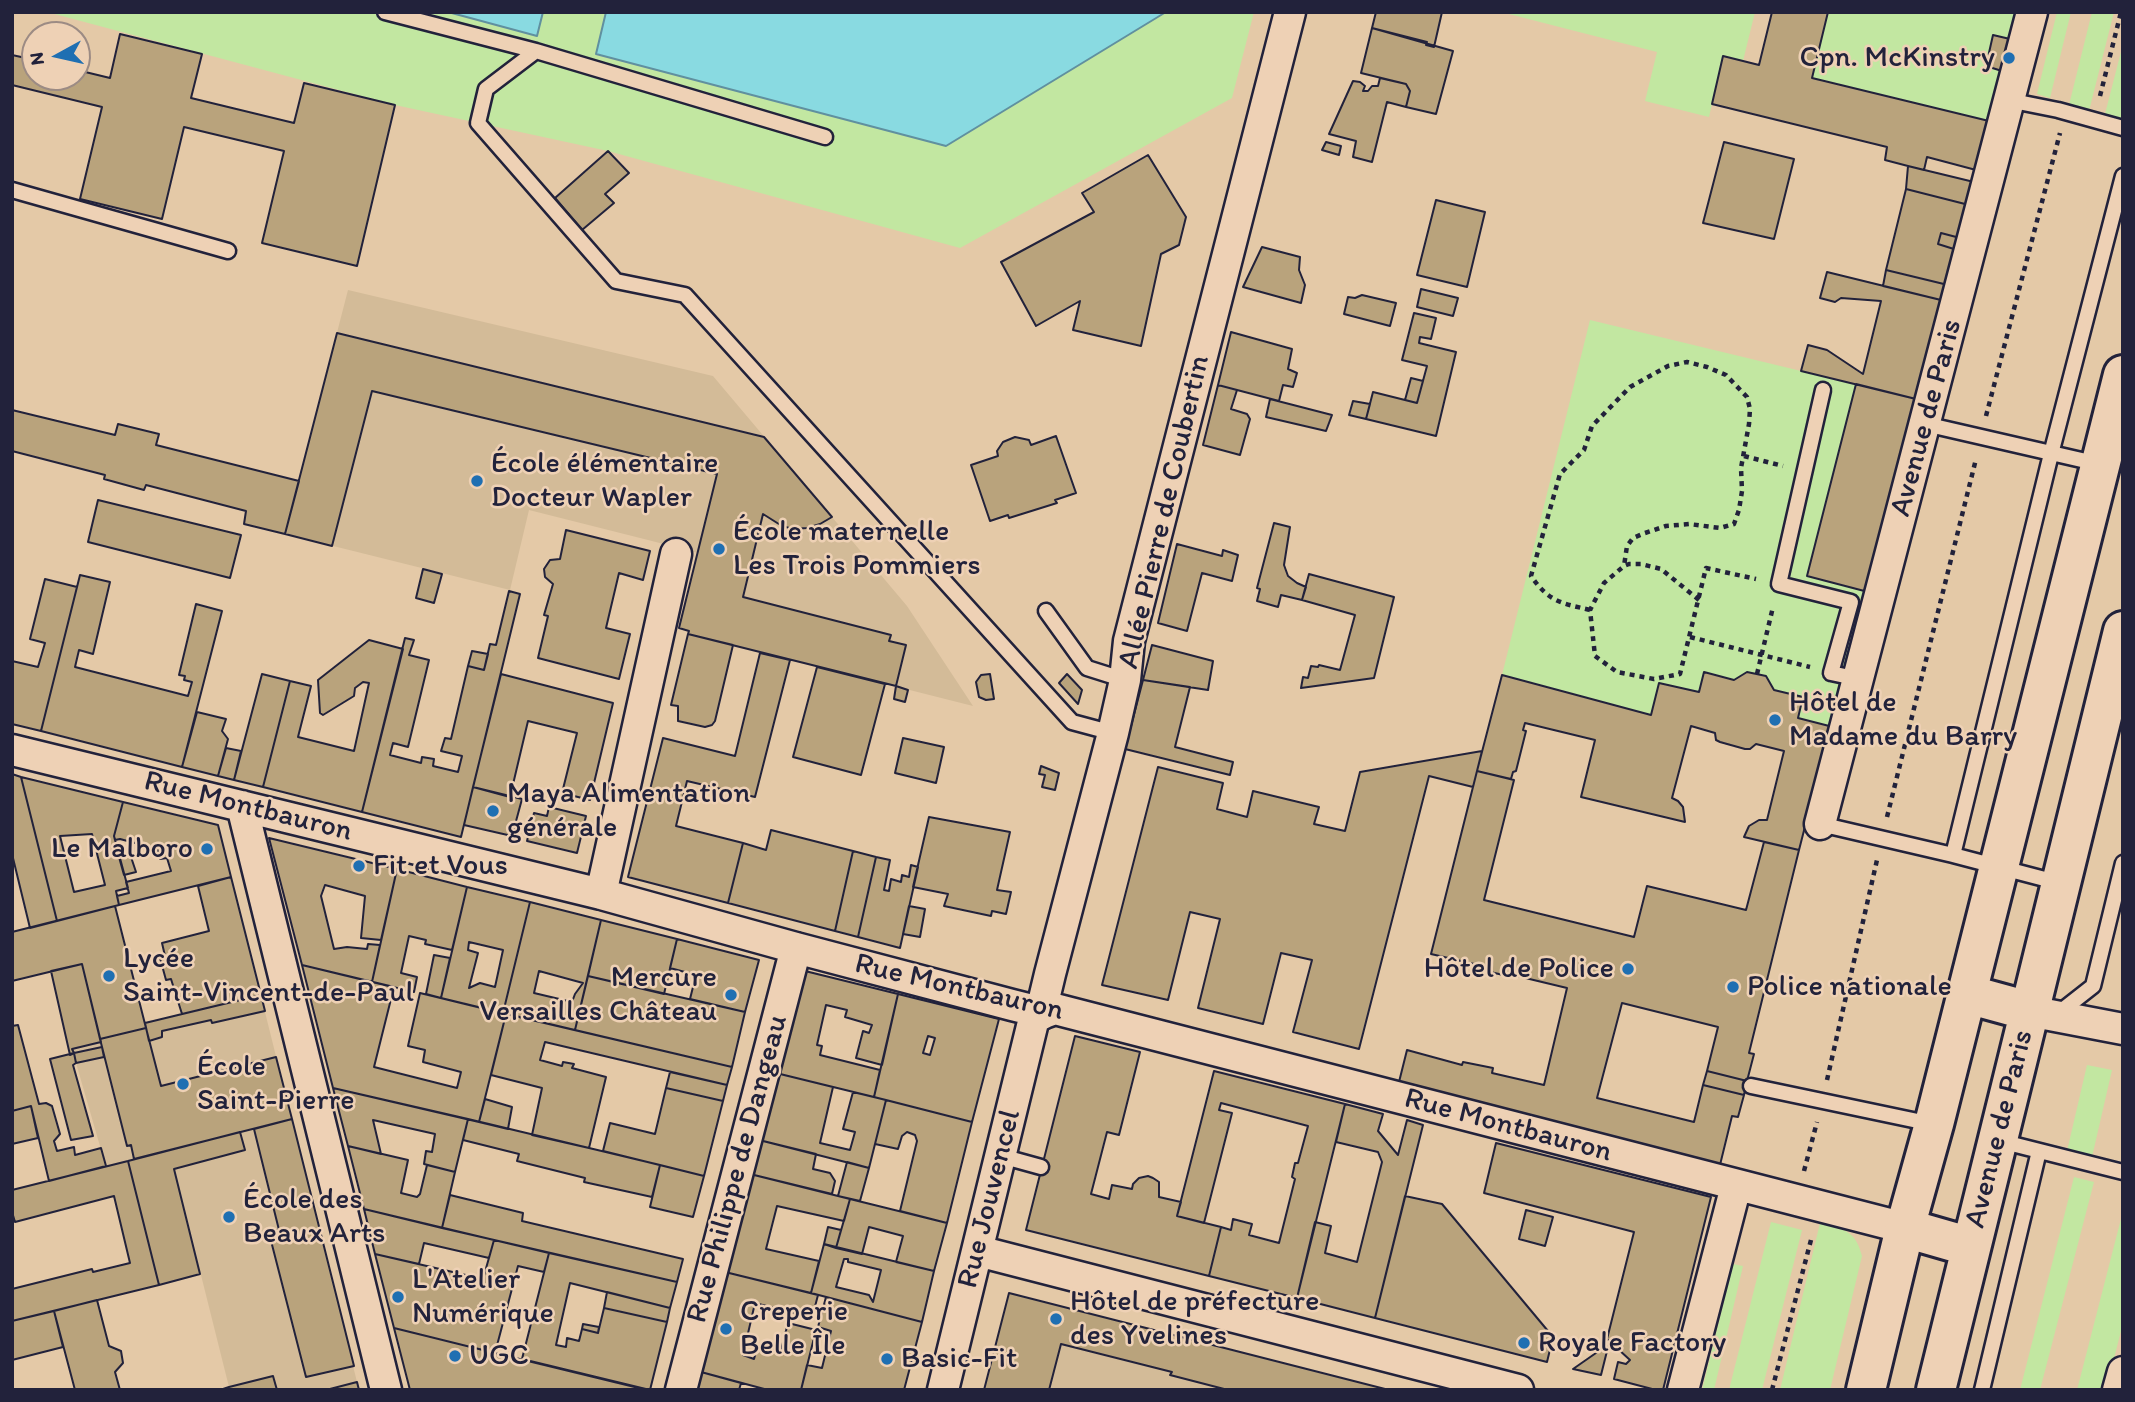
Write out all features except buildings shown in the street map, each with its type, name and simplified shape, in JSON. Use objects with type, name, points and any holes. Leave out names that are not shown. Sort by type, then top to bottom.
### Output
[{"type":"main road","points":[[1866,1390],[2123,375]]},
{"type":"main road","name":"Avenue de Paris","points":[[1936,1390],[1998,1141],[2042,1013],[2062,884],[2118,673],[2123,631]]},
{"type":"main road","name":"Avenue de Paris","points":[[1967,994],[2042,1013]]},
{"type":"main road","name":"Avenue de Paris","points":[[1905,1228],[1971,1247]]},
{"type":"street","name":"Allée Pierre de Coubertin","points":[[1044,1013],[1044,999],[1050,974],[1113,733],[1125,680],[1129,641],[1290,12]]},
{"type":"street","name":"Avenue de Paris","points":[[1821,824],[1845,676],[1926,424],[2032,12]]},
{"type":"street","points":[[601,894],[676,554]]},
{"type":"street","name":"Rue Montbauron","points":[[12,750],[601,894],[1044,1013],[1055,1009],[1905,1228]]},
{"type":"street","points":[[242,806],[386,1390]]},
{"type":"street","name":"Rue Philippe de Dangeau","points":[[681,1390],[796,948]]},
{"type":"street","name":"Rue Jouvencel","points":[[943,1390],[1034,1018],[1044,1013]]},
{"type":"street","points":[[2042,1013],[2123,1029]]},
{"type":"street","points":[[1684,1390],[1736,1185]]},
{"type":"street","points":[[978,1251],[1518,1390]]},
{"type":"street","points":[[2118,1390],[2123,1372]]},
{"type":"lane","points":[[385,12],[536,51],[825,137]]},
{"type":"lane","points":[[536,51],[486,89],[478,123],[616,281],[685,295],[1072,722],[1113,733]]},
{"type":"lane","points":[[2008,100],[2123,128]]},
{"type":"lane","points":[[1953,855],[2051,454],[2123,176]]},
{"type":"lane","points":[[12,190],[228,251]]},
{"type":"lane","points":[[1822,390],[1779,584],[1851,602],[1845,676]]},
{"type":"lane","points":[[1926,424],[2100,464]]},
{"type":"lane","points":[[1046,611],[1087,668],[1125,680]]},
{"type":"lane","points":[[1821,824],[1999,866],[2062,884]]},
{"type":"lane","points":[[2042,1013],[2093,986],[2123,863]]},
{"type":"lane","points":[[1751,1086],[1934,1124]]},
{"type":"lane","points":[[1998,1141],[2123,1172]]},
{"type":"lane","points":[[1982,1390],[2039,1151]]},
{"type":"lane","points":[[1001,1156],[1041,1167]]},
{"type":"path","points":[[1772,1390],[1814,1225],[1796,1200],[1823,1100],[1882,839],[1981,436],[2064,120],[2094,120],[2121,12]]},
{"type":"path","points":[[1590,610],[1563,604],[1542,592],[1531,576],[1560,474],[1584,450],[1592,426],[1630,387],[1668,366],[1687,362],[1726,375],[1747,397],[1750,409],[1740,501],[1734,524],[1720,528],[1689,524],[1666,526],[1645,533],[1633,538],[1627,546],[1624,566]]},
{"type":"path","points":[[1744,456],[1804,471]]},
{"type":"path","points":[[1699,600],[1661,569],[1641,564],[1624,566],[1604,583],[1590,610],[1595,656],[1617,672],[1654,679],[1680,674],[1690,637],[1699,600],[1706,568],[1779,584],[1757,674]]},
{"type":"path","points":[[1690,637],[1845,676]]},
{"type":"shaded area","points":[[348,290],[713,376],[907,606],[973,706],[688,634],[689,631],[679,628],[698,553],[529,510],[510,590],[285,534]]},
{"type":"shaded area","name":"École des Beaux Arts","points":[[261,996],[357,1382],[326,1390],[277,1390],[273,1376],[229,1387],[201,1275],[159,1285],[128,1161],[106,1167],[72,1049]]},
{"type":"shaded area","name":"Hôtel de préfecture des Yvelines","points":[[1009,1293],[1389,1390],[985,1390]]},
{"type":"green space","points":[[47,12],[448,12],[537,36],[543,12],[606,12],[596,55],[946,145],[1166,12],[1254,12],[1232,98],[960,248],[608,151],[395,105],[91,24],[91,21]]},
{"type":"green space","points":[[1501,12],[1755,12],[1743,61],[1723,56],[1709,117],[1645,101],[1657,52]]},
{"type":"green space","points":[[1828,12],[2016,12],[1989,121],[1812,78]]},
{"type":"green space","points":[[2057,12],[2071,12],[2050,98],[2037,94]]},
{"type":"green space","points":[[2092,12],[2114,12],[2089,111],[2069,105]]},
{"type":"green space","points":[[2123,44],[2123,119],[2105,114]]},
{"type":"green space","points":[[1590,320],[1859,385],[1807,576],[1872,593],[1837,728],[1798,718],[1774,690],[1766,676],[1751,673],[1734,680],[1704,672],[1699,692],[1659,683],[1651,715],[1502,675]]},
{"type":"green space","points":[[2087,1065],[2112,1070],[2092,1157],[2067,1151]]},
{"type":"green space","points":[[2074,1177],[2094,1182],[2040,1390],[2020,1390]]},
{"type":"green space","points":[[2123,1211],[2123,1323],[2106,1390],[2077,1390]]},
{"type":"green space","points":[[1771,1222],[1802,1230],[1762,1390],[1729,1390]]},
{"type":"green space","points":[[1820,1223],[1847,1232],[1856,1240],[1862,1256],[1830,1390],[1780,1390]]},
{"type":"green space","points":[[1733,1264],[1743,1266],[1714,1390],[1702,1390]]},
{"type":"water","points":[[448,12],[543,12],[537,36]]},
{"type":"water","points":[[606,12],[1166,12],[946,146],[596,54]]},
{"type":"place","name":"Cpn. McKinstry","points":[[2009,58]]},
{"type":"place","name":"École élémentaire Docteur Wapler","points":[[477,481]]},
{"type":"place","name":"École maternelle Les Trois Pommiers","points":[[719,549]]},
{"type":"place","name":"Hôtel de Madame du Barry","points":[[1775,720]]},
{"type":"place","name":"Maya Alimentation générale","points":[[493,811]]},
{"type":"place","name":"Le Malboro","points":[[207,849]]},
{"type":"place","name":"Fit et Vous","points":[[359,866]]},
{"type":"place","name":"Hôtel de Police","points":[[1628,969]]},
{"type":"place","name":"Lycée Saint-Vincent-de-Paul","points":[[109,976]]},
{"type":"place","name":"Police nationale","points":[[1733,987]]},
{"type":"place","name":"Mercure Versailles Château","points":[[731,995]]},
{"type":"place","name":"École Saint-Pierre","points":[[183,1084]]},
{"type":"place","name":"École des Beaux Arts","points":[[229,1217]]},
{"type":"place","name":"L'Atelier Numérique","points":[[398,1297]]},
{"type":"place","name":"Hôtel de préfecture des Yvelines","points":[[1056,1319]]},
{"type":"place","name":"Creperie Belle Île","points":[[726,1329]]},
{"type":"place","name":"Royale Factory","points":[[1524,1343]]},
{"type":"place","name":"UGC","points":[[455,1356]]},
{"type":"place","name":"Basic-Fit","points":[[887,1359]]}]
